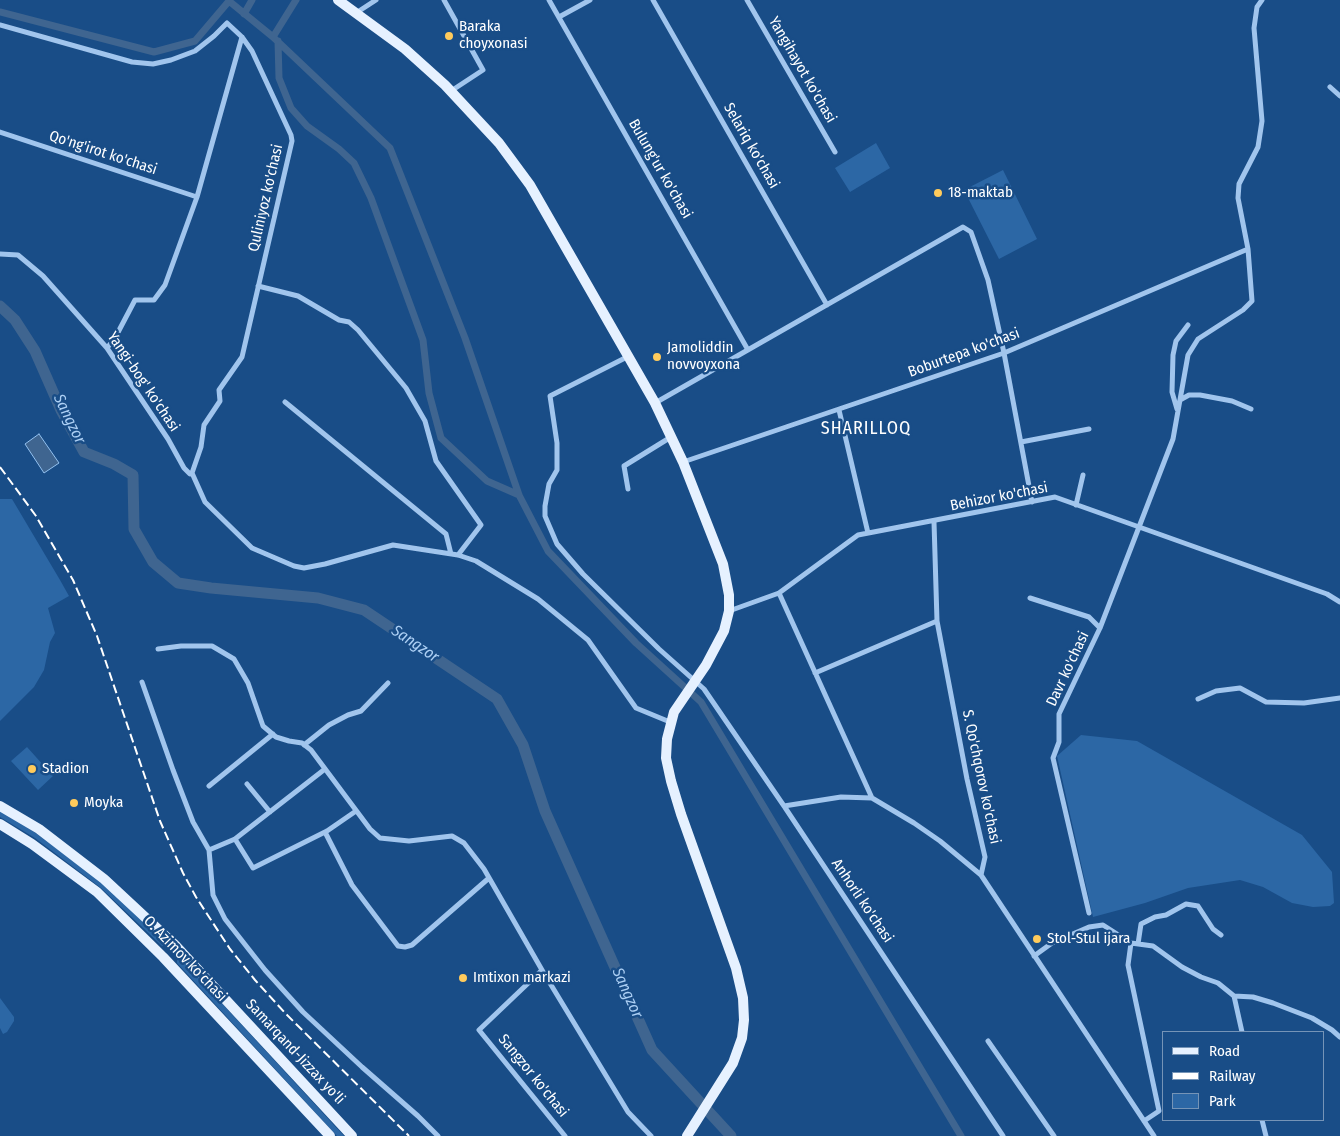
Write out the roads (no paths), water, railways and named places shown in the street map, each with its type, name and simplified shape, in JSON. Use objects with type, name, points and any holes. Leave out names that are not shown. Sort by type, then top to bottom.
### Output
[{"type":"main road","points":[[338,0],[405,49],[451,91],[499,143],[530,186],[655,403],[683,462],[723,564],[729,595],[728,611],[720,640],[696,682],[679,703],[670,722],[666,752],[672,786],[731,953],[743,998],[744,1020],[742,1038],[732,1063],[690,1132]]},
{"type":"main road","name":"O. Azimov ko'chasi","points":[[0,806],[39,829],[104,879],[175,945]]},
{"type":"main road","name":"O. Azimov ko'chasi","points":[[0,824],[32,844],[97,892],[163,957],[330,1136]]},
{"type":"main road","points":[[163,957],[173,956],[175,945]]},
{"type":"main road","name":"Samarqand-Jizzax yo'li","points":[[175,945],[352,1136]]},
{"type":"street","points":[[356,13],[376,0]]},
{"type":"street","points":[[444,0],[483,70],[451,91]]},
{"type":"street","name":"Bulung'ur ko'chasi","points":[[549,0],[748,350]]},
{"type":"street","points":[[559,17],[590,0]]},
{"type":"street","name":"Selariq ko'chasi","points":[[653,0],[827,305]]},
{"type":"street","name":"Yangihayot ko'chasi","points":[[747,0],[835,152]]},
{"type":"street","points":[[1248,249],[1238,198],[1239,184],[1258,147],[1262,122],[1254,28],[1257,7],[1262,0]]},
{"type":"street","points":[[0,25],[132,62],[153,64],[196,51],[227,23],[242,37],[197,197],[165,285],[152,301],[135,300],[115,338],[107,348]]},
{"type":"street","name":"Quliniyoz ko'chasi","points":[[192,473],[201,447],[204,425],[220,401],[219,390],[242,357],[292,141],[291,135],[252,51],[242,37]]},
{"type":"street","points":[[1330,87],[1340,96]]},
{"type":"street","name":"Qo'ng'irot ko'chasi","points":[[0,132],[197,197]]},
{"type":"street","points":[[655,403],[962,227],[971,232],[988,280],[1004,353],[1032,502]]},
{"type":"street","name":"Boburtepa ko'chasi","points":[[683,462],[1004,353],[1248,249]]},
{"type":"street","name":"Davr ko'chasi","points":[[1089,913],[1053,758],[1059,742],[1059,714],[1100,628],[1173,439],[1188,355],[1198,339],[1243,310],[1252,301],[1248,249]]},
{"type":"street","name":"Yangi-bog' ko'chasi","points":[[0,254],[18,255],[43,276],[107,348],[163,431],[184,468],[190,474],[192,473],[205,502],[252,548],[294,566],[304,568],[326,564],[393,544],[458,555],[476,561],[538,599],[588,640],[636,708],[670,722]]},
{"type":"street","points":[[258,286],[298,296],[339,320],[349,322],[358,330],[406,388],[425,420],[436,461],[481,525],[458,555]]},
{"type":"street","points":[[1178,412],[1172,392],[1173,355],[1176,341],[1188,325]]},
{"type":"street","name":"Anhorli ko'chasi","points":[[629,356],[550,396],[557,443],[557,470],[549,484],[545,516],[557,544],[583,574],[658,649],[704,689],[1003,1136]]},
{"type":"street","points":[[1180,400],[1189,395],[1200,395],[1232,401],[1251,409]]},
{"type":"street","points":[[285,402],[446,534],[451,554]]},
{"type":"street","points":[[839,410],[868,534]]},
{"type":"street","points":[[1021,442],[1090,429]]},
{"type":"street","points":[[628,489],[624,466],[671,437]]},
{"type":"street","points":[[1076,505],[1083,475]]},
{"type":"street","name":"Behizor ko'chasi","points":[[728,611],[779,593],[858,535],[1055,498],[1327,594],[1340,602]]},
{"type":"street","name":"S. Qo'chqorov ko'chasi","points":[[934,522],[937,621],[966,779],[985,857],[981,875]]},
{"type":"street","points":[[779,593],[872,798]]},
{"type":"street","points":[[1030,598],[1088,617],[1100,628]]},
{"type":"street","points":[[815,673],[937,621]]},
{"type":"street","points":[[158,649],[181,646],[212,646],[234,658],[248,683],[263,726],[273,734],[288,741],[302,743],[311,750],[370,829],[380,838],[409,841],[452,836],[464,843],[489,878],[628,1112],[651,1136]]},
{"type":"street","points":[[142,682],[172,770],[193,822],[209,850],[213,895],[225,919],[265,970],[316,1024],[438,1136]]},
{"type":"street","points":[[304,745],[329,725],[348,715],[361,711],[388,683]]},
{"type":"street","points":[[1198,699],[1216,691],[1240,688],[1266,702],[1304,703],[1340,698]]},
{"type":"street","points":[[209,786],[273,734]]},
{"type":"street","points":[[209,850],[235,839],[325,769]]},
{"type":"street","points":[[247,784],[270,812]]},
{"type":"street","points":[[784,806],[841,797],[872,798],[940,841],[981,875],[1154,1136]]},
{"type":"street","points":[[235,839],[253,868],[325,832],[356,810]]},
{"type":"street","points":[[325,832],[352,885],[398,946],[405,947],[412,944],[489,878]]},
{"type":"street","points":[[1138,944],[1141,924],[1155,917],[1166,915],[1186,904],[1198,906],[1213,929],[1221,935]]},
{"type":"street","points":[[1034,956],[1052,943],[1088,927],[1103,925],[1131,942],[1153,946],[1182,967],[1218,983],[1234,996],[1273,1003],[1312,1018],[1340,1036]]},
{"type":"street","points":[[1131,942],[1128,965],[1159,1111],[1144,1121]]},
{"type":"street","name":"Sangzor ko'chasi","points":[[542,970],[479,1030],[565,1136]]},
{"type":"street","points":[[1234,996],[1242,1031]]},
{"type":"street","points":[[988,1041],[1054,1136]]},
{"type":"street","points":[[1262,1121],[1266,1136]]},
{"type":"waterway","points":[[244,14],[252,0]]},
{"type":"waterway","points":[[273,37],[296,0]]},
{"type":"waterway","points":[[0,12],[154,52],[195,41],[229,1],[273,37],[390,148],[465,338],[519,495],[548,551],[636,643],[701,702],[961,1136]]},
{"type":"waterway","points":[[278,41],[279,78],[291,108],[307,126],[339,149],[354,163],[371,198],[423,340],[429,393],[441,438],[487,481],[519,495]]},
{"type":"waterway","name":"Sangzor","points":[[0,306],[15,320],[35,351],[61,410],[84,452],[114,464],[133,475],[134,529],[153,562],[178,583],[318,598],[364,610],[497,699],[523,745],[545,811],[652,1050],[731,1136]]},
{"type":"railway","points":[[0,467],[36,516],[73,580],[97,636],[160,821],[196,897],[230,949],[255,980],[286,1014],[409,1136]]},
{"type":"place","name":"Baraka choyxonasi","points":[[449,36]]},
{"type":"place","name":"18-maktab","points":[[938,193]]},
{"type":"place","name":"Jamoliddin novvoyxona","points":[[657,357]]},
{"type":"place","name":"Stadion","points":[[32,769]]},
{"type":"place","name":"Moyka","points":[[74,803]]},
{"type":"place","name":"Stol-Stul ijara","points":[[1037,939]]},
{"type":"place","name":"Imtixon markazi","points":[[463,978]]},
{"type":"district","name":"SHARILLOQ","points":[[866,429]]}]
